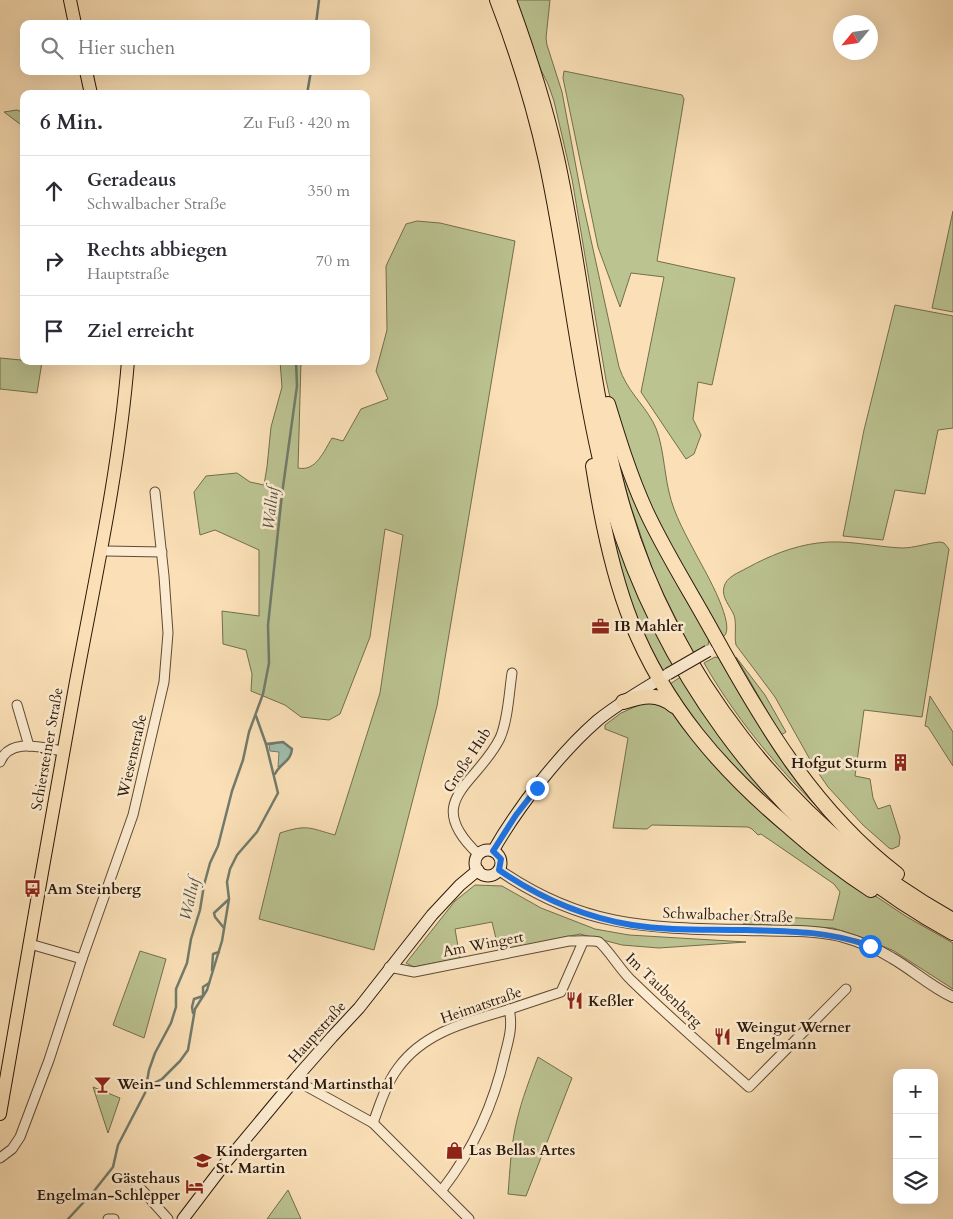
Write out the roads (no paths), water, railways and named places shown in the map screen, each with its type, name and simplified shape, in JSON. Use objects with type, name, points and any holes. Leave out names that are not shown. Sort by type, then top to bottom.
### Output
[{"type":"highway","points":[[498,0],[528,90],[546,162],[599,456],[622,538],[655,618],[674,656],[696,692],[747,762],[806,825],[837,853],[906,905],[950,927]]},
{"type":"highway","points":[[510,0],[535,73],[555,150],[609,451],[631,532],[663,609],[703,682],[752,750],[808,811],[839,840],[950,927]]},
{"type":"highway","points":[[587,328],[610,412],[633,481],[714,648],[784,752],[825,805],[867,848],[894,872],[953,914]]},
{"type":"highway","points":[[584,377],[588,434],[611,553],[630,619],[645,654],[663,677],[677,709]]},
{"type":"highway","points":[[623,702],[641,696],[656,696],[669,702],[734,777],[810,846],[854,879],[906,913],[950,927]]},
{"type":"main road","points":[[70,0],[74,20]]},
{"type":"main road","points":[[87,75],[90,90]]},
{"type":"main road","name":"Schiersteiner Straße","points":[[0,1114],[63,751],[101,550],[126,389],[128,365]]},
{"type":"main road","points":[[493,851],[516,815],[584,733],[623,702],[714,648]]},
{"type":"main road","points":[[485,850],[493,851],[501,859],[499,870],[493,875],[486,876],[478,870],[475,862],[478,854],[485,850]]},
{"type":"main road","name":"Hauptstraße","points":[[183,1219],[216,1175],[296,1078],[359,1008],[437,908],[478,870]]},
{"type":"street","name":"Wiesenstraße","points":[[0,1158],[12,1149],[20,1137],[49,1060],[82,959],[133,816],[164,682],[168,633],[155,492]]},
{"type":"street","points":[[106,551],[162,552]]},
{"type":"street","name":"Große Hub","points":[[478,854],[469,845],[455,824],[453,808],[461,790],[495,747],[502,734],[512,673]]},
{"type":"street","points":[[17,706],[29,746]]},
{"type":"street","points":[[0,762],[5,753],[11,749],[29,746],[63,751]]},
{"type":"street","name":"Schwalbacher Straße","points":[[499,870],[552,902],[572,910],[612,921],[654,927],[816,933],[848,938],[870,946],[893,958],[953,997]]},
{"type":"street","name":"Im Taubenberg","points":[[583,942],[593,940],[599,942],[622,971],[749,1087],[846,989]]},
{"type":"street","name":"Am Wingert","points":[[389,968],[414,972],[569,941],[583,942]]},
{"type":"street","name":"Heimatstraße","points":[[373,1123],[393,1076],[416,1048],[449,1028],[561,992],[583,942]]},
{"type":"street","points":[[30,944],[82,959]]},
{"type":"street","points":[[442,1190],[470,1150],[489,1108],[511,1028],[512,1018],[509,1009]]},
{"type":"street","points":[[296,1078],[306,1086],[373,1123],[469,1219]]},
{"type":"street","points":[[134,1181],[168,1219]]},
{"type":"street","points":[[108,1219],[114,1219]]},
{"type":"waterway","name":"Walluf","points":[[316,20],[319,0]]},
{"type":"waterway","name":"Walluf","points":[[308,90],[310,75]]},
{"type":"waterway","name":"Walluf","points":[[68,1219],[113,1167],[118,1145],[145,1093],[149,1070],[155,1053],[171,1023],[176,1007],[176,989],[187,963],[210,863],[218,846],[232,791],[243,760],[249,732],[263,694],[269,663],[268,625],[282,494],[297,386],[296,365]]},
{"type":"waterway","name":"Walluf","points":[[146,1087],[162,1079],[188,1050],[195,1009],[207,990],[222,941],[229,899],[227,882],[230,869],[237,855],[257,832],[278,793],[266,744],[256,716]]},
{"type":"waterway","name":"Walluf","points":[[266,744],[283,742],[292,749],[288,760],[275,774]]},
{"type":"waterway","name":"Walluf","points":[[224,928],[214,913],[228,900]]},
{"type":"waterway","name":"Walluf","points":[[212,970],[213,954],[219,952]]},
{"type":"waterway","name":"Walluf","points":[[193,1013],[194,999],[203,996],[203,987],[209,983]]},
{"type":"place","name":"IB Mahler","points":[[600,626]]},
{"type":"place","name":"Hofgut Sturm","points":[[901,763]]},
{"type":"place","name":"Am Steinberg","points":[[33,889]]},
{"type":"place","name":"Keßler","points":[[574,1001]]},
{"type":"place","name":"Weingut Werner Engelmann","points":[[722,1036]]},
{"type":"place","name":"Wein- und Schlemmerstand Martinsthal","points":[[103,1084]]},
{"type":"place","name":"Las Bellas Artes","points":[[455,1150]]},
{"type":"place","name":"Kindergarten St. Martin","points":[[202,1160]]},
{"type":"place","name":"Gästehaus Engelman-Schlepper","points":[[194,1187]]}]
